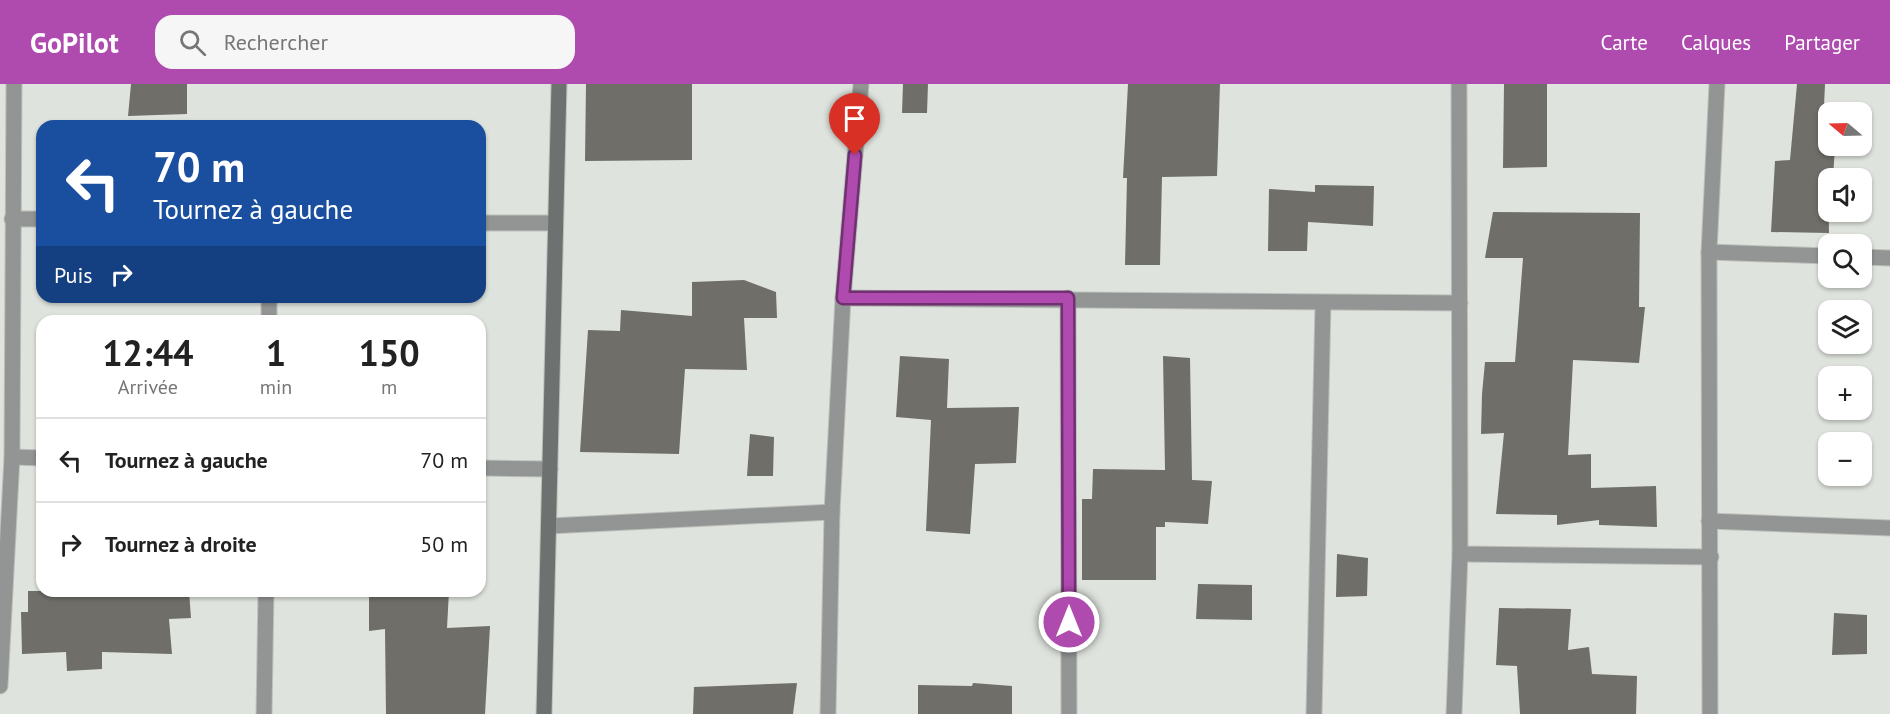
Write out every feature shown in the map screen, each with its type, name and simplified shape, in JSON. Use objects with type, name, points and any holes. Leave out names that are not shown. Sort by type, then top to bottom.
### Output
[{"type":"street","points":[[0,686],[12,457],[14,84]]},
{"type":"street","points":[[544,714],[559,84]]},
{"type":"street","points":[[828,714],[832,512],[843,298],[861,84]]},
{"type":"street","points":[[1454,714],[1460,554],[1459,84]]},
{"type":"street","points":[[1710,714],[1709,252],[1717,84]]},
{"type":"street","points":[[12,219],[36,219]]},
{"type":"street","points":[[486,223],[555,223]]},
{"type":"street","points":[[1709,252],[1818,256]]},
{"type":"street","points":[[1872,257],[1890,258]]},
{"type":"street","points":[[843,298],[1068,298],[1460,303]]},
{"type":"street","points":[[1068,298],[1069,714]]},
{"type":"street","points":[[1314,714],[1323,303]]},
{"type":"street","points":[[12,457],[36,458]]},
{"type":"street","points":[[486,468],[550,469]]},
{"type":"street","points":[[549,526],[832,512]]},
{"type":"street","points":[[1709,522],[1890,528]]},
{"type":"street","points":[[1460,554],[1711,557]]},
{"type":"street","points":[[264,714],[266,597]]},
{"type":"building","points":[[131,84],[187,84],[187,114],[128,116]]},
{"type":"building","points":[[586,84],[692,84],[692,160],[585,161]]},
{"type":"building","points":[[903,84],[928,84],[927,113],[902,113]]},
{"type":"building","points":[[1128,84],[1220,84],[1217,176],[1162,177],[1160,265],[1125,265],[1127,178],[1123,178]]},
{"type":"building","points":[[1504,84],[1547,84],[1547,167],[1503,168]]},
{"type":"building","points":[[1797,84],[1825,84],[1824,102],[1818,102],[1818,156],[1834,156],[1834,168],[1818,168],[1818,222],[1829,222],[1829,233],[1771,232],[1775,161],[1790,160]]},
{"type":"building","points":[[1315,185],[1374,186],[1373,226],[1308,222],[1307,251],[1268,251],[1269,189],[1315,192]]},
{"type":"building","points":[[1493,212],[1640,213],[1639,307],[1645,307],[1639,363],[1573,360],[1568,455],[1591,454],[1591,488],[1656,486],[1657,527],[1599,525],[1599,520],[1557,525],[1557,515],[1496,514],[1504,433],[1481,434],[1485,362],[1515,362],[1523,258],[1485,258]]},
{"type":"building","points":[[744,280],[776,292],[777,318],[744,318],[747,370],[685,369],[679,454],[580,452],[588,330],[620,331],[621,310],[692,316],[692,282]]},
{"type":"building","points":[[900,356],[949,359],[947,408],[1019,407],[1016,463],[975,464],[970,534],[926,531],[931,420],[896,417]]},
{"type":"building","points":[[1163,356],[1190,358],[1192,480],[1212,481],[1208,524],[1165,522],[1165,527],[1156,527],[1156,580],[1082,580],[1082,499],[1092,499],[1093,469],[1165,470]]},
{"type":"building","points":[[750,434],[774,437],[773,476],[747,476]]},
{"type":"building","points":[[1337,554],[1368,558],[1367,596],[1336,597]]},
{"type":"building","points":[[1198,584],[1252,585],[1252,620],[1196,619]]},
{"type":"building","points":[[28,591],[36,591],[36,597],[189,597],[191,618],[169,619],[172,654],[102,652],[102,669],[67,671],[66,652],[22,654],[21,612],[28,612]]},
{"type":"building","points":[[369,597],[449,597],[447,628],[490,626],[485,714],[386,714],[385,629],[369,631]]},
{"type":"building","points":[[1499,608],[1571,609],[1568,650],[1589,647],[1592,674],[1637,676],[1636,714],[1520,714],[1517,666],[1496,665]]},
{"type":"building","points":[[1834,613],[1867,615],[1867,654],[1832,655]]},
{"type":"building","points":[[797,683],[793,714],[693,714],[694,687]]},
{"type":"building","points":[[973,683],[1012,686],[1012,714],[918,714],[918,685],[972,686]]},
{"type":"route","points":[[855,155],[843,298],[1068,298],[1069,622]]}]
